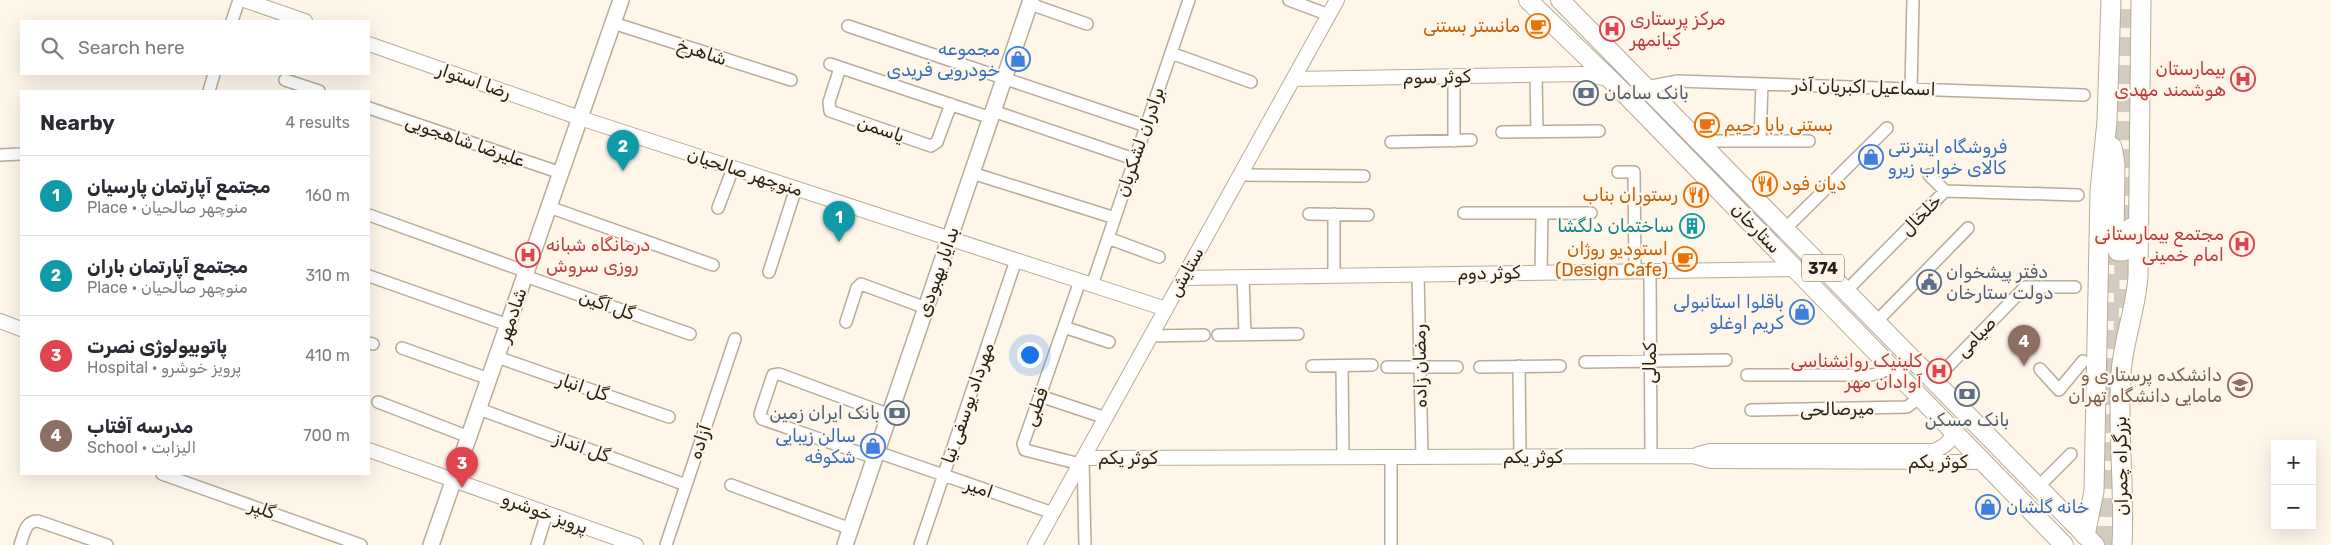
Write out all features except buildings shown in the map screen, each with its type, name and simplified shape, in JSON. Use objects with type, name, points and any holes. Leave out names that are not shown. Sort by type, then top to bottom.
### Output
[{"type":"highway","name":"بزرگراه چمران","points":[[2088,542],[2094,491],[2100,191],[2107,121],[2111,0]]},
{"type":"highway","name":"بزرگراه چمران","points":[[2122,545],[2120,384],[2124,342],[2137,292],[2141,0]]},
{"type":"highway","points":[[2107,121],[2115,164],[2114,243],[2120,252],[2126,250],[2129,244],[2131,218],[2139,180]]},
{"type":"main road","name":"شادمهر","points":[[432,545],[621,0]]},
{"type":"main road","name":"ستارخان","points":[[1528,0],[1586,64],[1615,84],[2064,545]]},
{"type":"main road","name":"ستارخان","points":[[1560,0],[2038,487],[2088,542]]},
{"type":"main road","name":"بدایار بهبودی","points":[[845,545],[1031,2]]},
{"type":"main road","points":[[1586,64],[1606,61],[1607,51],[1604,45]]},
{"type":"main road","points":[[1615,84],[1623,76],[1632,73]]},
{"type":"main road","points":[[1965,444],[1981,429]]},
{"type":"street","points":[[232,20],[239,0]]},
{"type":"street","points":[[244,0],[302,20]]},
{"type":"street","name":"برادران لشکریان","points":[[1086,283],[1108,238],[1189,0]]},
{"type":"street","points":[[1290,0],[1329,15]]},
{"type":"street","name":"ستایش","points":[[1035,545],[1337,0]]},
{"type":"street","points":[[1910,89],[1913,0]]},
{"type":"street","points":[[1031,2],[1087,24]]},
{"type":"street","name":"شاهرخ","points":[[613,23],[791,80]]},
{"type":"street","points":[[848,26],[1146,126]]},
{"type":"street","name":"رضا استوار","points":[[370,44],[580,118]]},
{"type":"street","points":[[1171,53],[1251,82]]},
{"type":"street","name":"کوثر سوم","points":[[1293,80],[1536,75],[1586,64]]},
{"type":"street","name":"یاسمن","points":[[835,66],[951,104],[937,142],[930,146],[830,111],[829,102],[835,66]]},
{"type":"street","points":[[209,90],[214,75]]},
{"type":"street","points":[[1536,75],[1537,132]]},
{"type":"street","points":[[1454,77],[1454,140]]},
{"type":"street","points":[[285,80],[316,90]]},
{"type":"street","name":"اسماعیل اکبریان آذر","points":[[1646,87],[1677,81],[2084,94]]},
{"type":"street","points":[[1760,141],[1762,84]]},
{"type":"street","points":[[951,104],[1134,159]]},
{"type":"street","name":"علیرضا شاهجویی","points":[[370,108],[561,173]]},
{"type":"street","name":"منوچهر صالحیان","points":[[580,118],[1166,309]]},
{"type":"street","points":[[1785,229],[1887,128]]},
{"type":"street","points":[[1502,132],[1599,131]]},
{"type":"street","points":[[1391,142],[1471,140]]},
{"type":"street","points":[[1699,142],[1809,141]]},
{"type":"street","points":[[0,155],[20,154]]},
{"type":"street","points":[[718,208],[734,168]]},
{"type":"street","points":[[1618,172],[1634,172],[1635,271]]},
{"type":"street","points":[[972,173],[1115,218]]},
{"type":"street","points":[[1929,175],[1945,191]]},
{"type":"street","points":[[1241,176],[1364,176]]},
{"type":"street","points":[[769,272],[796,188]]},
{"type":"street","name":"خلخال","points":[[1846,291],[1945,191],[2078,195]]},
{"type":"street","points":[[549,207],[713,264]]},
{"type":"street","points":[[1464,213],[1591,213]]},
{"type":"street","points":[[1541,272],[1542,213]]},
{"type":"street","points":[[1309,214],[1368,215]]},
{"type":"street","points":[[1334,214],[1334,276]]},
{"type":"street","name":"گل آگین","points":[[370,215],[690,334]]},
{"type":"street","points":[[1876,322],[1968,228]]},
{"type":"street","points":[[1108,238],[1159,257]]},
{"type":"street","name":"مهرداد یوسفی نیا","points":[[920,545],[1016,260]]},
{"type":"street","name":"کوثر دوم","points":[[1183,278],[1795,269]]},
{"type":"street","name":"کمالی","points":[[1650,271],[1651,456]]},
{"type":"street","name":"رمضان زاده","points":[[1418,274],[1422,457]]},
{"type":"street","points":[[370,276],[508,325]]},
{"type":"street","points":[[1244,277],[1245,334]]},
{"type":"street","name":"قطبی","points":[[1082,461],[1023,448],[1064,327],[1086,283]]},
{"type":"street","points":[[846,322],[857,288],[861,284],[926,308]]},
{"type":"street","name":"صیامی","points":[[1934,381],[2025,287],[2075,286]]},
{"type":"street","points":[[0,321],[20,329]]},
{"type":"street","points":[[1064,327],[1109,342]]},
{"type":"street","points":[[1218,335],[1298,334]]},
{"type":"street","points":[[1151,336],[1204,335]]},
{"type":"street","name":"آزاده","points":[[666,545],[735,339]]},
{"type":"street","points":[[402,348],[489,379]]},
{"type":"street","name":"گل انبار","points":[[497,357],[669,417]]},
{"type":"street","points":[[1585,362],[1726,360]]},
{"type":"street","points":[[2040,370],[2059,390],[2083,361]]},
{"type":"street","points":[[1312,366],[1372,365]]},
{"type":"street","points":[[1342,366],[1343,458]]},
{"type":"street","points":[[1519,366],[1520,457]]},
{"type":"street","points":[[1480,367],[1560,366]]},
{"type":"street","points":[[1387,367],[1457,367]]},
{"type":"street","points":[[1747,375],[1871,375],[1880,373],[1890,367]]},
{"type":"street","name":"امیر","points":[[890,415],[776,374],[772,375],[760,414],[762,419],[944,475],[1053,514]]},
{"type":"street","points":[[1040,396],[1106,418]]},
{"type":"street","name":"میرصالحی","points":[[1751,410],[1907,407],[1920,397]]},
{"type":"street","points":[[378,402],[469,438]]},
{"type":"street","name":"گل انداز","points":[[479,410],[686,484]]},
{"type":"street","points":[[1693,456],[1710,451],[1934,451],[1946,446],[1951,439],[1953,431]]},
{"type":"street","name":"پرویز خوشرو","points":[[370,450],[634,545]]},
{"type":"street","points":[[2038,487],[2071,454]]},
{"type":"street","name":"کوثر یکم","points":[[1082,461],[1693,456],[1711,461],[1983,462]]},
{"type":"street","points":[[1391,458],[1391,545]]},
{"type":"street","points":[[1082,461],[1085,545]]},
{"type":"street","name":"گلپر","points":[[165,475],[361,545]]},
{"type":"street","points":[[731,484],[850,529]]},
{"type":"street","points":[[537,545],[547,514]]},
{"type":"street","points":[[20,545],[27,526],[34,521],[107,545]]},
{"type":"tunnel","points":[[2123,336],[2127,0]]},
{"type":"tunnel","points":[[2105,545],[2111,231]]},
{"type":"place","name":"مانستر بستنی","points":[[1538,26]]},
{"type":"place","name":"مرکز پرستاری کیانمهر","points":[[1612,29]]},
{"type":"place","name":"مجموعه خودرویی فریدی","points":[[1018,59]]},
{"type":"place","name":"بیمارستان هوشمند مهدی","points":[[2243,79]]},
{"type":"place","name":"بانک سامان","points":[[1586,93]]},
{"type":"place","name":"بستنی بابا رحیم","points":[[1707,125]]},
{"type":"place","name":"فروشگاه اینترنتی کالای خواب زیرو","points":[[1871,157]]},
{"type":"place","name":"مجتمع آپارتمان باران","points":[[623,171]]},
{"type":"place","name":"دیان فود","points":[[1765,184]]},
{"type":"place","name":"رستوران بناب","points":[[1696,195]]},
{"type":"place","name":"ساختمان دلگشا","points":[[1692,226]]},
{"type":"place","name":"مجتمع آپارتمان پارسیان","points":[[839,242]]},
{"type":"place","name":"مجتمع بیمارستانی امام خمینی","points":[[2242,244]]},
{"type":"place","name":"درمانگاه شبانه روزی سروش","points":[[528,255]]},
{"type":"place","name":"استودیو روژان (Design Cafe)","points":[[1685,259]]},
{"type":"place","name":"دفتر پیشخوان دولت ستارخان","points":[[1929,282]]},
{"type":"place","name":"باقلوا استانبولی کریم اوغلو","points":[[1802,312]]},
{"type":"place","name":"مدرسه آفتاب","points":[[2024,366]]},
{"type":"place","name":"کلینیک روانشناسی آوادان مهر","points":[[1939,371]]},
{"type":"place","name":"دانشکده پرستاری و مامایی دانشگاه تهران","points":[[2240,385]]},
{"type":"place","name":"بانک مسکن","points":[[1967,394]]},
{"type":"place","name":"بانک ایران زمین","points":[[897,413]]},
{"type":"place","name":"سالن زیبایی شکوفه","points":[[873,446]]},
{"type":"place","name":"پاتوبیولوژی نصرت","points":[[462,488]]},
{"type":"place","name":"خانه گلشان","points":[[1988,507]]}]
